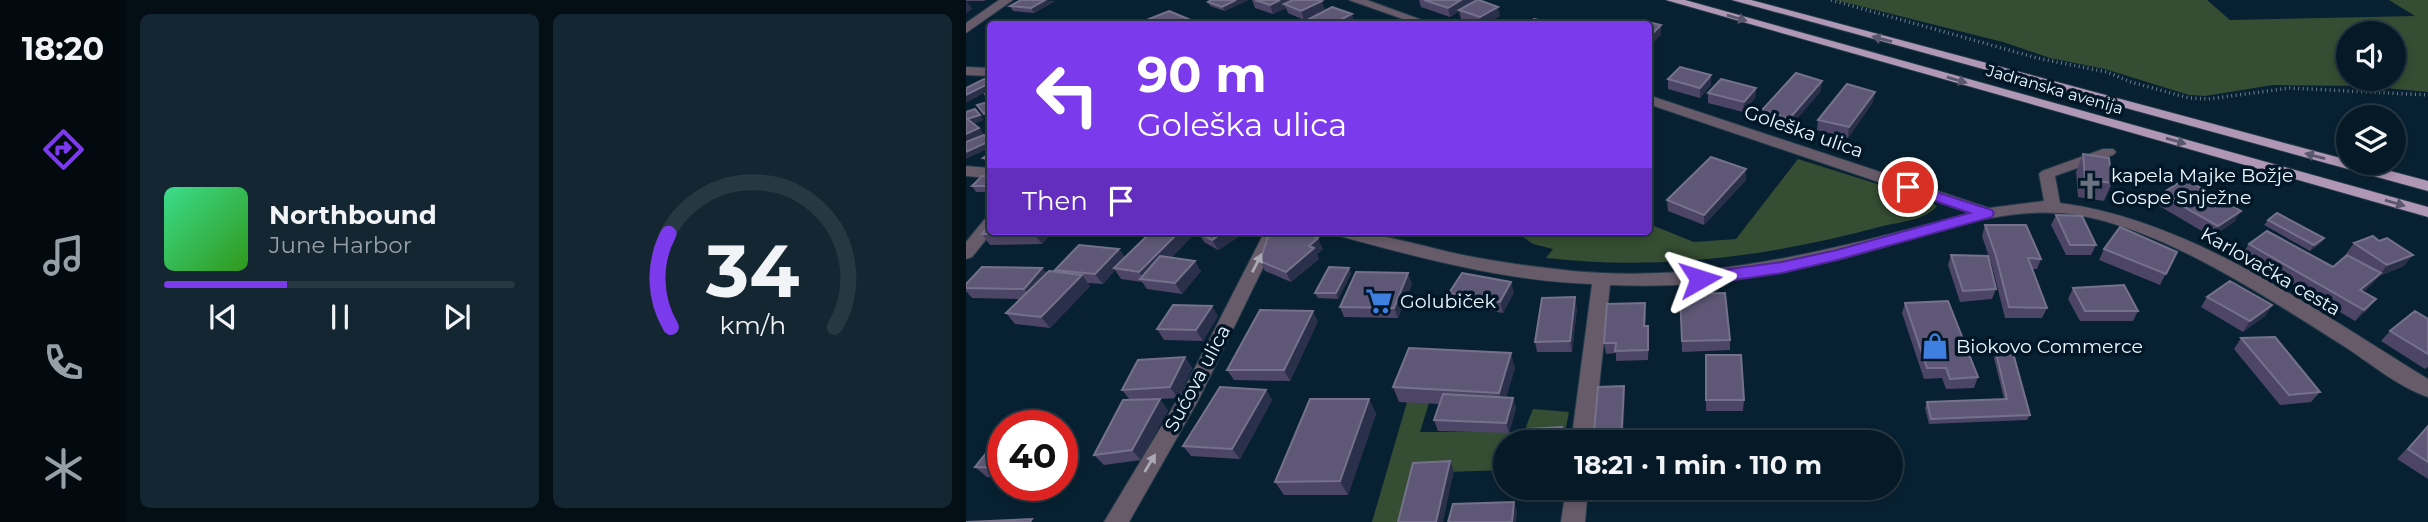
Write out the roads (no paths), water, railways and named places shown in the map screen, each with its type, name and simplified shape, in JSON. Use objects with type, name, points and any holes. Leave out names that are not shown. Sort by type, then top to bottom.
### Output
[{"type":"main road","name":"Jadranska avenija","points":[[1672,0],[2428,212]]},
{"type":"main road","name":"Jadranska avenija","points":[[1738,0],[2428,186]]},
{"type":"street","points":[[966,29],[1007,0]]},
{"type":"street","points":[[1355,0],[1418,21]]},
{"type":"street","points":[[966,71],[987,72]]},
{"type":"street","name":"Goleška ulica","points":[[1652,100],[1987,213]]},
{"type":"street","points":[[2053,207],[2047,174],[2108,152]]},
{"type":"street","points":[[966,171],[987,173]]},
{"type":"street","name":"Karlovačka cesta","points":[[1357,235],[1442,258],[1516,271],[1601,281],[1720,278],[1837,255],[1987,213],[2020,207],[2053,207],[2132,223],[2184,245],[2277,296],[2428,389]]},
{"type":"street","points":[[966,253],[987,228]]},
{"type":"street","name":"Sućova ulica","points":[[1116,522],[1192,393],[1271,235]]},
{"type":"street","points":[[1584,430],[1601,281]]},
{"type":"street","points":[[1573,522],[1576,500]]},
{"type":"place","name":"kapela Majke Božje Gospe Snježne","points":[[2090,186]]},
{"type":"place","name":"Golubiček","points":[[1379,301]]},
{"type":"place","name":"Biokovo Commerce","points":[[1935,346]]}]
